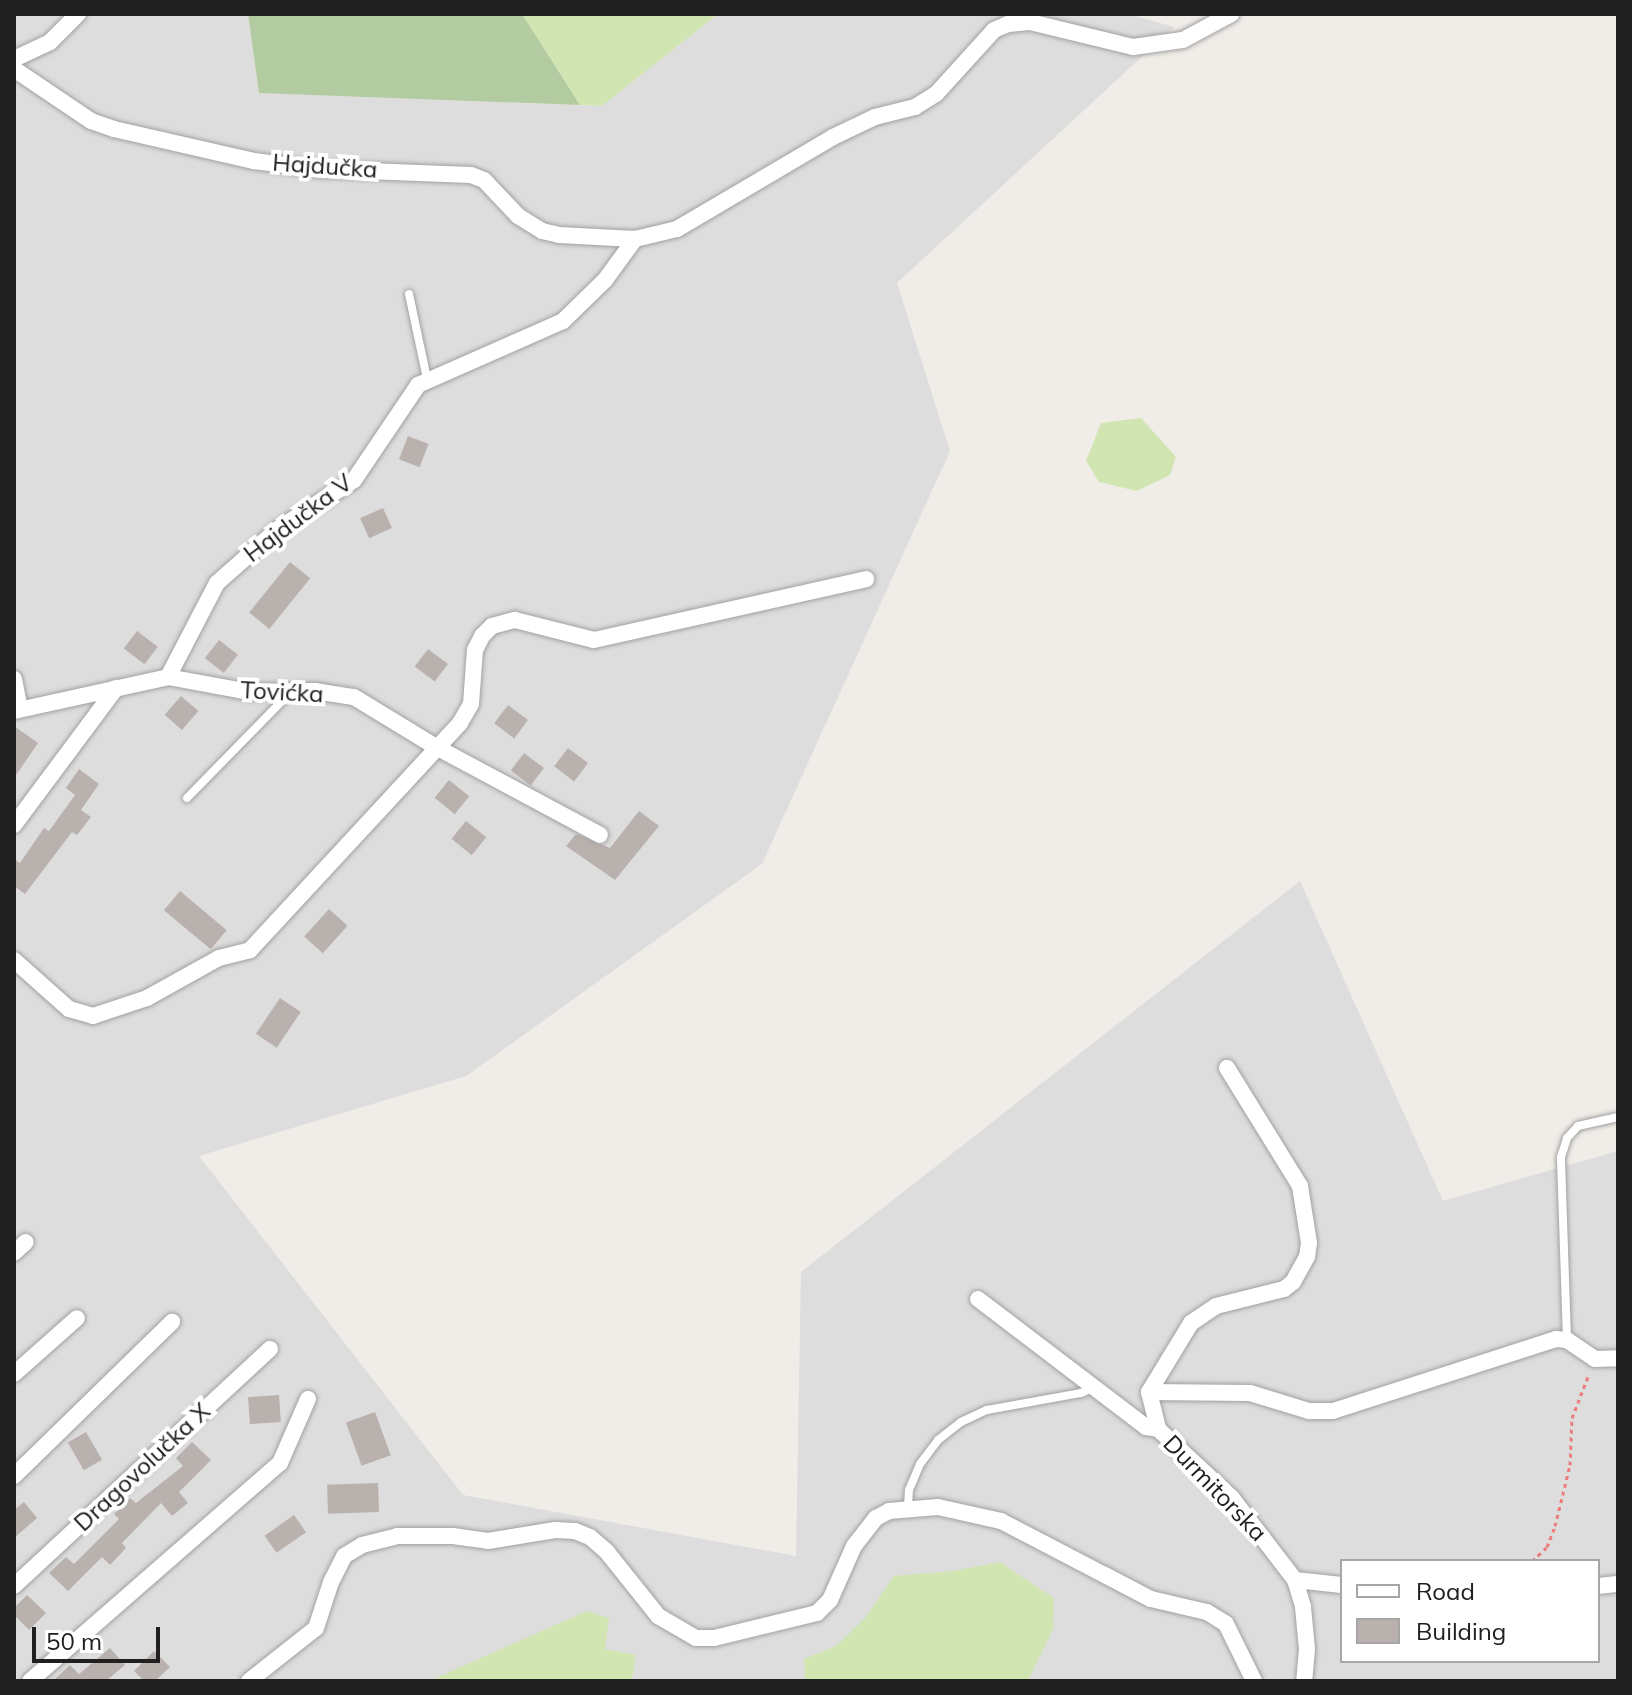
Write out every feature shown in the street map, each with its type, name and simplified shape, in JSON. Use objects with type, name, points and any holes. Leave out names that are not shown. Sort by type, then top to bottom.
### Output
[{"type":"street","points":[[14,59],[50,42],[78,14]]},
{"type":"street","name":"Hajdučka","points":[[14,69],[91,121],[114,129],[270,163],[316,169],[471,175],[484,180],[518,216],[542,231],[559,235],[635,239],[677,229],[833,137],[875,117],[915,107],[936,94],[994,30],[1008,24],[1030,22],[1133,47],[1183,40],[1231,14]]},
{"type":"street","name":"Hajdučka V","points":[[168,677],[217,583],[278,529],[354,480],[384,437],[398,408],[427,379],[503,350],[563,321],[605,280],[635,239]]},
{"type":"street","points":[[14,960],[69,1009],[93,1016],[147,998],[219,958],[250,950],[460,723],[471,704],[475,650],[482,636],[502,622],[515,620],[594,640],[866,579]]},
{"type":"street","name":"Tovićka","points":[[14,679],[17,710],[168,677],[249,692],[293,691],[354,697],[436,747],[600,835]]},
{"type":"street","points":[[14,825],[116,688]]},
{"type":"street","points":[[1149,1392],[1191,1323],[1216,1306],[1284,1289],[1293,1282],[1307,1257],[1309,1243],[1300,1186],[1227,1068]]},
{"type":"street","points":[[978,1299],[1146,1427],[1158,1429]]},
{"type":"street","points":[[14,1374],[77,1318]]},
{"type":"street","points":[[14,1476],[172,1322]]},
{"type":"street","points":[[1149,1392],[1250,1393],[1309,1411],[1333,1411],[1556,1339],[1567,1340],[1595,1359],[1618,1358]]},
{"type":"street","name":"Dragovolučka X","points":[[14,1586],[270,1349]]},
{"type":"street","name":"Durmitorska","points":[[1149,1392],[1158,1429],[1232,1498],[1295,1580],[1303,1607],[1307,1649],[1304,1681]]},
{"type":"street","points":[[30,1681],[280,1463],[308,1399]]},
{"type":"street","points":[[249,1681],[316,1628],[331,1582],[344,1556],[362,1545],[397,1536],[453,1536],[488,1541],[555,1530],[590,1537],[607,1552],[658,1616],[696,1638],[714,1638],[817,1613],[830,1600],[864,1530],[889,1511],[908,1508],[967,1511],[1001,1521],[1151,1599],[1207,1612],[1226,1624],[1254,1681]]},
{"type":"street","points":[[1295,1580],[1340,1585]]},
{"type":"lane","points":[[409,294],[427,379]]},
{"type":"lane","points":[[187,798],[293,691]]},
{"type":"lane","points":[[1567,1340],[1569,1323],[1561,1157],[1567,1138],[1578,1126],[1618,1117]]},
{"type":"lane","points":[[908,1508],[909,1490],[920,1464],[938,1440],[961,1422],[987,1410],[1081,1393],[1093,1388]]},
{"type":"path","points":[[1534,1559],[1547,1547],[1555,1526],[1570,1465],[1572,1418],[1595,1359]]},
{"type":"shaded area","points":[[14,14],[248,14],[259,93],[601,106],[718,14],[1128,14],[1174,27],[897,283],[950,451],[762,864],[466,1076],[199,1156],[463,1495],[796,1556],[801,1272],[1300,881],[1443,1201],[1618,1151],[1618,1681],[14,1681]]},
{"type":"green space","points":[[248,14],[522,14],[580,105],[259,93]]},
{"type":"green space","points":[[522,14],[718,14],[602,106],[580,105]]},
{"type":"green space","points":[[1141,418],[1176,457],[1170,475],[1137,491],[1099,482],[1086,461],[1101,423]]},
{"type":"green space","points":[[1000,1562],[1054,1598],[1053,1629],[1028,1681],[805,1681],[804,1659],[836,1646],[865,1618],[894,1576],[953,1571]]},
{"type":"green space","points":[[587,1611],[609,1618],[605,1649],[636,1655],[632,1681],[429,1681]]},
{"type":"building","points":[[408,436],[429,444],[420,467],[399,459]]},
{"type":"building","points":[[383,508],[392,528],[369,538],[360,518]]},
{"type":"building","points":[[290,562],[310,578],[269,629],[249,613]]},
{"type":"building","points":[[137,631],[158,647],[145,664],[124,649]]},
{"type":"building","points":[[219,640],[238,655],[224,673],[205,658]]},
{"type":"building","points":[[428,649],[448,664],[435,682],[415,667]]},
{"type":"building","points":[[181,696],[198,711],[182,730],[165,715]]},
{"type":"building","points":[[508,705],[528,720],[514,738],[494,723]]},
{"type":"building","points":[[14,726],[38,743],[14,778]]},
{"type":"building","points":[[568,748],[588,763],[574,781],[554,766]]},
{"type":"building","points":[[524,753],[544,768],[531,786],[511,771]]},
{"type":"building","points":[[79,769],[99,784],[81,810],[91,817],[77,835],[72,832],[25,894],[14,886],[14,859],[20,863],[44,828],[49,831],[75,795],[66,788]]},
{"type":"building","points":[[449,780],[469,796],[455,814],[435,798]]},
{"type":"building","points":[[639,811],[659,826],[615,880],[566,846],[576,834],[610,848]]},
{"type":"building","points":[[466,821],[486,837],[472,855],[452,839]]},
{"type":"building","points":[[180,891],[227,930],[211,949],[164,910]]},
{"type":"building","points":[[329,909],[348,926],[323,953],[304,936]]},
{"type":"building","points":[[280,998],[301,1012],[277,1048],[256,1034]]},
{"type":"building","points":[[279,1395],[281,1422],[250,1424],[248,1397]]},
{"type":"building","points":[[375,1412],[391,1455],[362,1466],[346,1423]]},
{"type":"building","points":[[86,1432],[102,1460],[84,1470],[68,1442]]},
{"type":"building","points":[[192,1442],[211,1460],[179,1492],[188,1503],[172,1516],[161,1503],[122,1543],[126,1548],[110,1565],[102,1557],[68,1591],[49,1573],[66,1557],[74,1564],[119,1519],[114,1514],[130,1498],[136,1503],[183,1466],[176,1458]]},
{"type":"building","points":[[378,1483],[379,1512],[328,1514],[327,1485]]},
{"type":"building","points":[[24,1502],[37,1518],[14,1538],[14,1510]]},
{"type":"building","points":[[294,1515],[306,1532],[277,1553],[265,1536]]},
{"type":"building","points":[[27,1595],[46,1613],[29,1630],[14,1615],[14,1608]]},
{"type":"building","points":[[110,1648],[125,1665],[106,1681],[53,1681],[70,1665],[79,1674]]},
{"type":"building","points":[[154,1651],[170,1667],[155,1681],[144,1681],[134,1671]]}]
